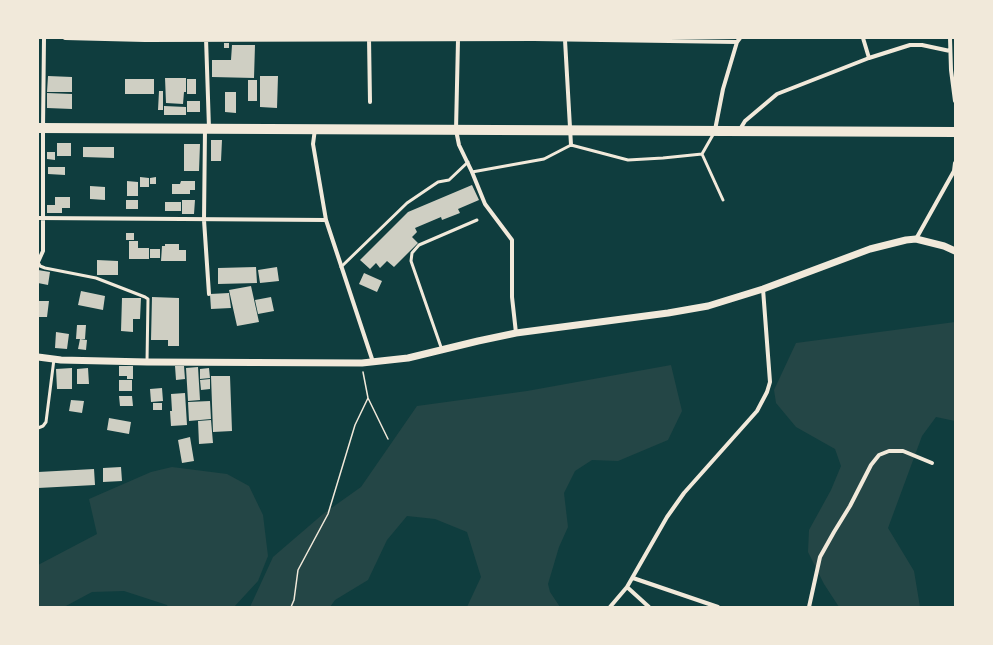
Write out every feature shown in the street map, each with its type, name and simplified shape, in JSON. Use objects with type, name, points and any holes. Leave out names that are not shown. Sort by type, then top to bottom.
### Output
[{"type":"highway","points":[[40,128],[955,132]]},
{"type":"street","points":[[38,262],[43,251],[40,128],[44,38]]},
{"type":"street","points":[[65,38],[738,40],[723,89],[715,131]]},
{"type":"street","points":[[370,38],[370,102]]},
{"type":"street","points":[[863,38],[869,58]]},
{"type":"street","points":[[950,38],[955,101]]},
{"type":"street","points":[[206,39],[207,129],[204,220],[208,294]]},
{"type":"street","points":[[458,40],[456,130],[459,145],[468,162],[485,204],[512,240],[512,297],[516,333]]},
{"type":"street","points":[[565,40],[571,145]]},
{"type":"street","points":[[738,132],[745,121],[777,94],[869,58],[910,45],[922,45],[950,51]]},
{"type":"street","points":[[315,129],[313,144],[326,220],[373,362]]},
{"type":"street","points":[[916,239],[954,171],[955,163]]},
{"type":"street","points":[[38,218],[326,220]]},
{"type":"street","points":[[38,357],[54,359],[146,362],[362,363],[408,358],[516,333],[668,313],[708,306],[763,289],[870,249],[906,240],[916,239],[944,246],[955,251]]},
{"type":"street","points":[[610,607],[633,578],[667,516],[684,493],[756,411],[767,392],[770,382],[763,289]]},
{"type":"street","points":[[809,607],[820,557],[879,455],[890,451],[903,451],[932,464]]},
{"type":"street","points":[[633,578],[718,607]]},
{"type":"street","points":[[627,587],[649,607]]},
{"type":"lane","points":[[702,154],[715,131]]},
{"type":"lane","points":[[472,172],[544,159],[571,145],[628,160],[702,154]]},
{"type":"lane","points":[[702,154],[722,200]]},
{"type":"lane","points":[[341,267],[406,203],[438,182],[449,180],[468,162]]},
{"type":"lane","points":[[442,350],[411,261],[412,253],[419,245],[477,220]]},
{"type":"lane","points":[[38,262],[40,266],[44,268],[96,278],[148,299],[146,362]]},
{"type":"lane","points":[[38,428],[43,426],[46,422],[54,359]]},
{"type":"path","points":[[362,363],[368,398],[388,439]]},
{"type":"path","points":[[291,607],[294,600],[298,570],[328,514],[355,425],[368,398]]},
{"type":"shaded area","points":[[955,322],[955,421],[936,417],[922,436],[888,528],[914,571],[920,607],[839,607],[824,584],[808,552],[809,530],[831,490],[841,466],[835,449],[796,427],[776,403],[774,390],[796,343]]},
{"type":"shaded area","points":[[671,365],[682,411],[668,440],[618,461],[592,460],[575,471],[564,493],[568,527],[559,547],[548,584],[550,592],[560,607],[467,607],[481,577],[467,532],[435,519],[407,516],[387,540],[368,580],[335,600],[330,607],[250,607],[273,557],[323,514],[361,487],[417,406],[527,391]]},
{"type":"shaded area","points":[[172,467],[227,474],[249,486],[263,515],[268,556],[258,581],[234,607],[168,607],[167,605],[124,591],[92,592],[64,607],[38,607],[38,565],[97,534],[89,499],[151,472]]},
{"type":"building","points":[[224,43],[229,43],[229,48],[224,48]]},
{"type":"building","points":[[232,45],[255,45],[254,78],[212,77],[212,60],[231,60]]},
{"type":"building","points":[[48,76],[72,77],[72,92],[47,92]]},
{"type":"building","points":[[260,76],[278,76],[277,108],[260,107]]},
{"type":"building","points":[[165,78],[186,78],[186,92],[184,92],[183,104],[166,103]]},
{"type":"building","points":[[125,79],[154,79],[154,94],[125,94]]},
{"type":"building","points":[[187,79],[196,79],[196,94],[187,94]]},
{"type":"building","points":[[248,80],[257,80],[257,101],[248,101]]},
{"type":"building","points":[[159,91],[163,91],[163,110],[158,110]]},
{"type":"building","points":[[225,92],[236,92],[236,113],[225,112]]},
{"type":"building","points":[[47,93],[72,94],[72,109],[47,108]]},
{"type":"building","points":[[187,101],[200,101],[200,112],[187,112]]},
{"type":"building","points":[[164,106],[186,107],[186,115],[164,115]]},
{"type":"building","points":[[211,140],[222,140],[221,161],[211,161]]},
{"type":"building","points":[[57,143],[71,143],[71,156],[57,156]]},
{"type":"building","points":[[184,144],[200,144],[199,171],[184,171]]},
{"type":"building","points":[[83,147],[114,147],[114,158],[83,157]]},
{"type":"building","points":[[47,152],[55,152],[55,160],[47,159]]},
{"type":"building","points":[[48,167],[65,167],[65,175],[48,174]]},
{"type":"building","points":[[140,177],[149,178],[149,187],[140,187]]},
{"type":"building","points":[[156,177],[156,184],[150,184],[150,178]]},
{"type":"building","points":[[127,181],[138,182],[138,196],[127,196]]},
{"type":"building","points":[[181,181],[195,181],[195,190],[190,190],[190,194],[172,194],[172,184],[180,184]]},
{"type":"building","points":[[472,185],[479,200],[458,209],[460,213],[442,220],[441,217],[415,228],[417,232],[412,237],[418,243],[394,267],[387,261],[380,268],[376,263],[370,269],[360,260],[408,212]]},
{"type":"building","points":[[90,186],[105,187],[105,200],[90,199]]},
{"type":"building","points":[[55,197],[70,197],[70,208],[62,208],[62,213],[47,213],[47,205],[55,205]]},
{"type":"building","points":[[126,200],[138,200],[138,209],[126,209]]},
{"type":"building","points":[[182,200],[195,200],[194,214],[182,214]]},
{"type":"building","points":[[165,202],[181,202],[181,211],[165,211]]},
{"type":"building","points":[[126,233],[134,233],[134,240],[126,240]]},
{"type":"building","points":[[129,241],[138,241],[138,248],[149,248],[149,259],[129,259]]},
{"type":"building","points":[[165,244],[179,244],[179,250],[186,250],[186,261],[161,261],[162,246],[165,246]]},
{"type":"building","points":[[150,249],[160,249],[160,258],[150,258]]},
{"type":"building","points":[[97,260],[118,261],[118,275],[97,275]]},
{"type":"building","points":[[256,267],[257,283],[218,284],[218,268]]},
{"type":"building","points":[[277,267],[279,281],[260,283],[258,270]]},
{"type":"building","points":[[38,270],[50,272],[48,285],[38,283]]},
{"type":"building","points":[[364,273],[382,281],[377,292],[359,284]]},
{"type":"building","points":[[251,286],[259,322],[237,326],[229,290]]},
{"type":"building","points":[[81,291],[105,296],[103,310],[78,305]]},
{"type":"building","points":[[229,293],[231,308],[211,309],[210,294]]},
{"type":"building","points":[[152,297],[179,298],[179,346],[168,346],[168,340],[151,340]]},
{"type":"building","points":[[271,297],[274,311],[258,314],[255,300]]},
{"type":"building","points":[[122,298],[141,298],[140,319],[133,319],[133,332],[121,331]]},
{"type":"building","points":[[38,301],[49,301],[47,317],[38,317]]},
{"type":"building","points":[[77,325],[86,325],[85,339],[76,339]]},
{"type":"building","points":[[56,332],[69,334],[67,349],[55,348]]},
{"type":"building","points":[[80,339],[87,340],[86,350],[78,349]]},
{"type":"building","points":[[119,366],[133,366],[133,379],[127,379],[127,376],[119,376]]},
{"type":"building","points":[[175,366],[184,366],[185,379],[176,380]]},
{"type":"building","points":[[198,367],[200,400],[188,401],[186,368]]},
{"type":"building","points":[[72,368],[72,389],[57,389],[56,369]]},
{"type":"building","points":[[88,368],[89,384],[77,384],[77,369]]},
{"type":"building","points":[[209,368],[210,378],[200,379],[200,369]]},
{"type":"building","points":[[211,376],[230,376],[232,431],[213,432]]},
{"type":"building","points":[[210,379],[210,389],[201,390],[200,380]]},
{"type":"building","points":[[119,380],[132,380],[132,391],[119,391]]},
{"type":"building","points":[[162,388],[163,401],[151,402],[150,389]]},
{"type":"building","points":[[185,393],[187,425],[171,426],[171,394]]},
{"type":"building","points":[[119,396],[132,396],[133,406],[120,406]]},
{"type":"building","points":[[71,400],[84,401],[82,413],[69,411]]},
{"type":"building","points":[[210,401],[211,419],[189,421],[188,402]]},
{"type":"building","points":[[153,403],[162,403],[162,410],[153,410]]},
{"type":"building","points":[[109,418],[131,422],[129,434],[107,430]]},
{"type":"building","points":[[211,420],[213,443],[199,444],[198,421]]},
{"type":"building","points":[[190,437],[194,461],[182,463],[178,440]]},
{"type":"building","points":[[121,467],[122,481],[103,482],[103,468]]},
{"type":"building","points":[[94,469],[95,485],[38,488],[38,472]]}]
